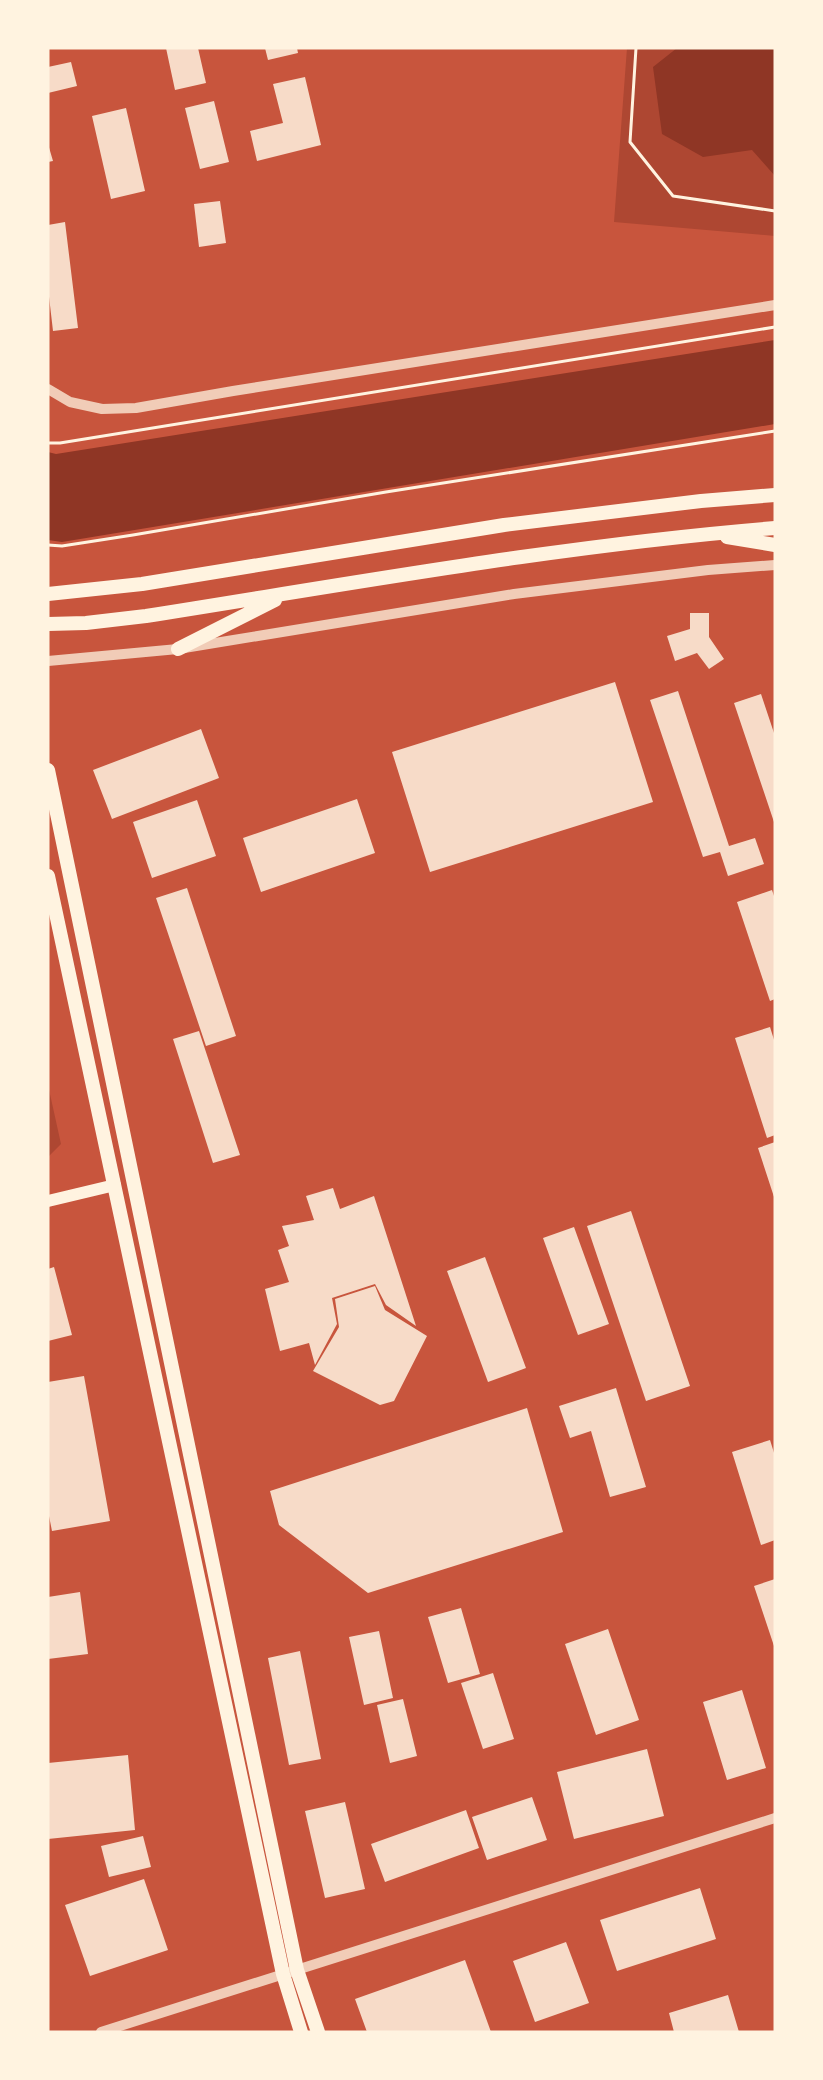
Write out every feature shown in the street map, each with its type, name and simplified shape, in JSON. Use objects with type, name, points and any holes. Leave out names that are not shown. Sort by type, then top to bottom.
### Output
[{"type":"main road","points":[[48,594],[142,584],[504,525],[701,501],[775,495]]},
{"type":"main road","points":[[48,624],[86,623],[147,616],[508,558],[704,534],[775,528]]},
{"type":"main road","points":[[704,534],[775,545]]},
{"type":"main road","points":[[178,649],[287,594]]},
{"type":"main road","points":[[48,770],[297,1970],[318,2032]]},
{"type":"main road","points":[[48,876],[283,1974],[301,2032]]},
{"type":"main road","points":[[48,1200],[115,1185]]},
{"type":"street","points":[[48,389],[70,402],[102,409],[136,408],[775,305]]},
{"type":"street","points":[[48,661],[178,649],[514,594],[775,564]]},
{"type":"street","points":[[101,2032],[775,1818]]},
{"type":"path","points":[[636,48],[630,142],[673,196],[775,211]]},
{"type":"path","points":[[48,443],[282,408],[775,327]]},
{"type":"path","points":[[48,544],[62,546],[133,535],[775,431]]},
{"type":"shaded area","points":[[627,48],[775,48],[775,236],[614,222]]},
{"type":"shaded area","points":[[677,48],[775,48],[775,176],[752,150],[703,157],[662,134],[653,67]]},
{"type":"shaded area","points":[[775,340],[775,424],[62,542],[48,540],[48,452],[56,454]]},
{"type":"shaded area","points":[[48,1085],[61,1144],[48,1157]]},
{"type":"building","points":[[166,48],[198,48],[206,83],[175,90]]},
{"type":"building","points":[[265,48],[297,48],[298,53],[268,60]]},
{"type":"building","points":[[71,62],[77,86],[48,93],[48,67]]},
{"type":"building","points":[[305,77],[321,145],[257,161],[250,131],[283,123],[273,84]]},
{"type":"building","points":[[214,101],[229,162],[200,169],[185,108]]},
{"type":"building","points":[[126,108],[145,191],[111,199],[92,116]]},
{"type":"building","points":[[48,144],[53,161],[48,162]]},
{"type":"building","points":[[220,201],[226,243],[199,247],[194,204]]},
{"type":"building","points":[[65,222],[78,328],[53,331],[48,288],[48,225]]},
{"type":"building","points":[[690,613],[709,613],[709,637],[724,659],[709,669],[697,653],[675,661],[667,636],[690,629]]},
{"type":"building","points":[[615,682],[653,802],[430,872],[392,752]]},
{"type":"building","points":[[678,691],[729,846],[755,838],[764,864],[728,876],[720,852],[703,857],[650,700]]},
{"type":"building","points":[[761,694],[775,736],[775,825],[734,703]]},
{"type":"building","points":[[201,729],[219,778],[112,819],[93,770]]},
{"type":"building","points":[[357,799],[375,853],[261,892],[243,838]]},
{"type":"building","points":[[197,800],[216,856],[152,878],[133,822]]},
{"type":"building","points":[[187,888],[236,1036],[206,1046],[156,898]]},
{"type":"building","points":[[772,890],[775,899],[775,999],[770,1001],[737,902]]},
{"type":"building","points":[[770,1027],[775,1043],[775,1135],[767,1138],[735,1038]]},
{"type":"building","points":[[199,1031],[240,1155],[213,1163],[173,1039]]},
{"type":"building","points":[[775,1142],[775,1200],[758,1148]]},
{"type":"building","points":[[333,1188],[340,1209],[374,1196],[416,1326],[386,1305],[375,1284],[332,1298],[337,1324],[315,1365],[309,1343],[280,1351],[265,1289],[289,1282],[278,1250],[289,1246],[282,1226],[314,1220],[306,1196]]},
{"type":"building","points":[[631,1211],[690,1386],[646,1401],[587,1226]]},
{"type":"building","points":[[574,1227],[609,1324],[578,1335],[543,1238]]},
{"type":"building","points":[[485,1257],[526,1368],[488,1382],[447,1271]]},
{"type":"building","points":[[54,1267],[72,1335],[48,1341],[48,1269]]},
{"type":"building","points":[[375,1286],[385,1310],[427,1336],[394,1401],[380,1405],[313,1371],[339,1327],[335,1299]]},
{"type":"building","points":[[84,1376],[110,1521],[52,1531],[48,1511],[48,1382]]},
{"type":"building","points":[[616,1388],[646,1487],[610,1497],[591,1431],[570,1438],[559,1406]]},
{"type":"building","points":[[527,1408],[563,1532],[368,1593],[279,1525],[270,1491]]},
{"type":"building","points":[[770,1440],[775,1456],[775,1540],[761,1545],[732,1452]]},
{"type":"building","points":[[775,1579],[775,1649],[754,1586]]},
{"type":"building","points":[[80,1592],[88,1654],[48,1659],[48,1597]]},
{"type":"building","points":[[461,1608],[480,1674],[448,1683],[428,1617]]},
{"type":"building","points":[[608,1629],[639,1720],[596,1735],[565,1644]]},
{"type":"building","points":[[379,1631],[393,1698],[364,1705],[349,1637]]},
{"type":"building","points":[[300,1651],[321,1759],[289,1765],[268,1658]]},
{"type":"building","points":[[493,1673],[514,1739],[483,1749],[461,1683]]},
{"type":"building","points":[[742,1690],[766,1768],[727,1780],[703,1702]]},
{"type":"building","points":[[403,1699],[417,1756],[390,1763],[377,1705]]},
{"type":"building","points":[[647,1749],[664,1816],[574,1839],[557,1772]]},
{"type":"building","points":[[128,1755],[135,1830],[48,1839],[48,1763]]},
{"type":"building","points":[[532,1797],[547,1840],[487,1860],[472,1817]]},
{"type":"building","points":[[345,1802],[365,1889],[325,1898],[305,1811]]},
{"type":"building","points":[[466,1810],[479,1848],[385,1882],[371,1844]]},
{"type":"building","points":[[143,1836],[151,1867],[109,1877],[101,1846]]},
{"type":"building","points":[[144,1879],[168,1950],[90,1976],[65,1905]]},
{"type":"building","points":[[700,1888],[716,1939],[617,1971],[600,1920]]},
{"type":"building","points":[[566,1942],[589,2003],[535,2022],[513,1961]]},
{"type":"building","points":[[465,1960],[491,2032],[367,2032],[355,1999]]},
{"type":"building","points":[[728,1995],[739,2032],[674,2032],[669,2013]]}]
